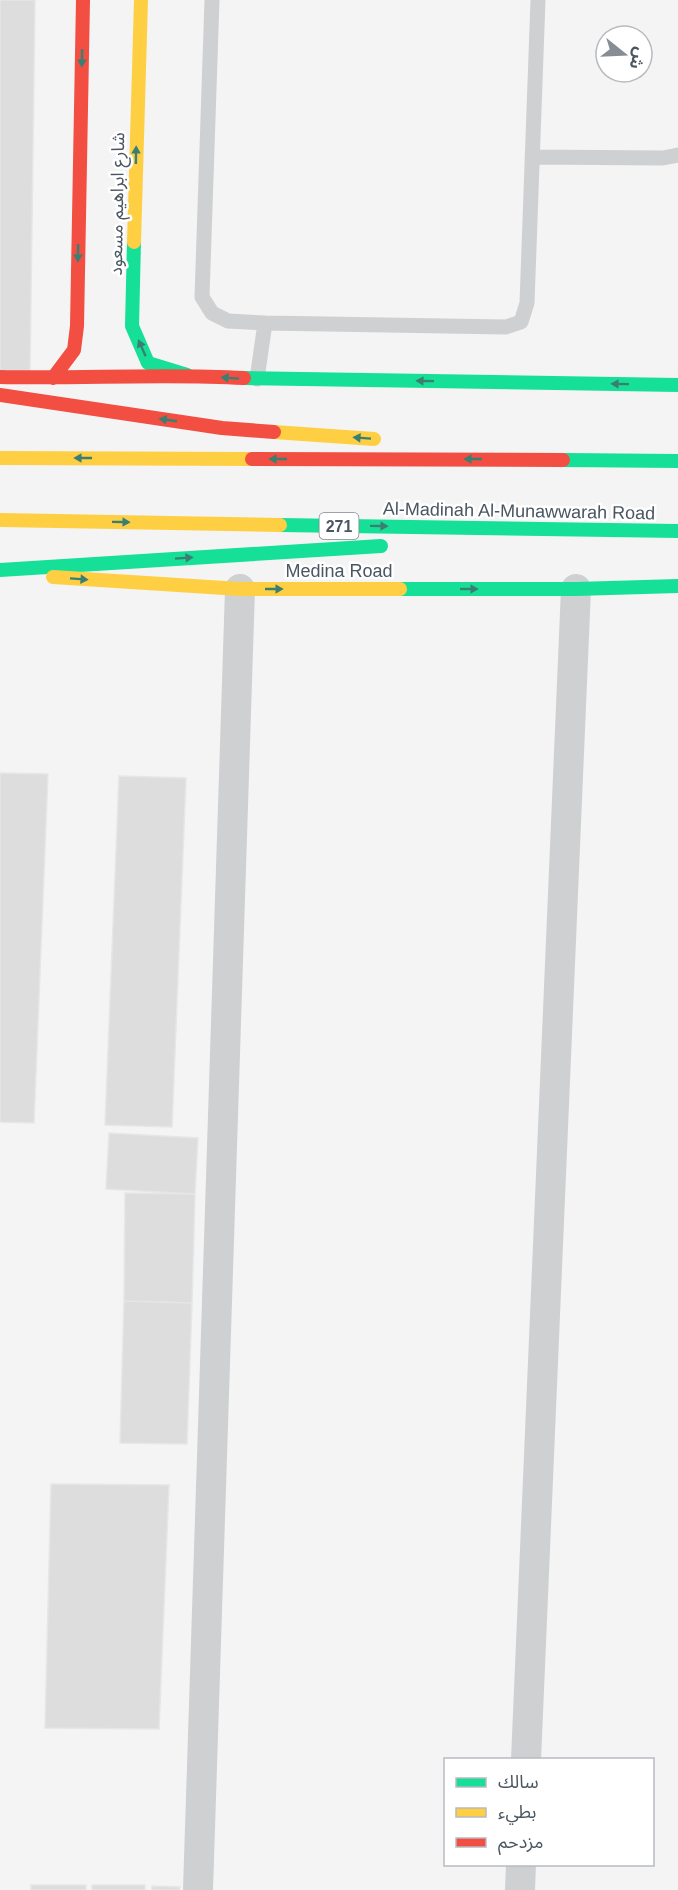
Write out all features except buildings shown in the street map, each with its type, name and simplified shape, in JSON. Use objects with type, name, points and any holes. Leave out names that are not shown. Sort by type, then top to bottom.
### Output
[{"type":"main road","name":"شارع ابراهيم مسعود","points":[[53,378],[74,350],[77,326],[82,0]]},
{"type":"main road","name":"شارع ابراهيم مسعود","points":[[141,0],[132,326],[148,363],[189,375]]},
{"type":"main road","points":[[0,377],[189,375],[257,379],[678,385]]},
{"type":"main road","points":[[0,395],[222,428],[388,440]]},
{"type":"main road","points":[[472,446],[651,460]]},
{"type":"main road","points":[[0,458],[678,461]]},
{"type":"main road","name":"Al-Madinah Al-Munawwarah Road","points":[[0,520],[678,531]]},
{"type":"main road","points":[[460,541],[637,530]]},
{"type":"main road","points":[[0,572],[389,546]]},
{"type":"main road","name":"Medina Road","points":[[0,572],[240,589],[576,589],[678,586]]},
{"type":"street","points":[[198,1890],[240,589]]},
{"type":"street","points":[[526,1758],[576,589]]},
{"type":"street","points":[[520,1890],[521,1866]]},
{"type":"lane","points":[[212,0],[202,297],[212,313],[228,321],[265,324],[506,327],[521,322],[527,303],[538,0]]},
{"type":"lane","points":[[532,157],[663,158],[678,155]]},
{"type":"lane","points":[[257,379],[265,324]]},
{"type":"traffic: fast","points":[[134,242],[132,326],[148,363],[187,375]]},
{"type":"traffic: fast","points":[[244,378],[678,385]]},
{"type":"traffic: fast","points":[[563,460],[678,461]]},
{"type":"traffic: fast","points":[[280,525],[678,531]]},
{"type":"traffic: fast","points":[[0,570],[381,546]]},
{"type":"traffic: fast","points":[[400,589],[576,589],[678,586]]},
{"type":"traffic: slow","points":[[134,242],[141,0]]},
{"type":"traffic: slow","points":[[274,432],[374,439]]},
{"type":"traffic: slow","points":[[0,458],[252,459]]},
{"type":"traffic: slow","points":[[0,520],[280,525]]},
{"type":"traffic: slow","points":[[53,577],[240,589],[400,589]]},
{"type":"traffic: jam","points":[[53,378],[74,350],[77,326],[83,0]]},
{"type":"traffic: jam","points":[[0,377],[244,378]]},
{"type":"traffic: jam","points":[[0,395],[222,428],[274,432]]},
{"type":"traffic: jam","points":[[252,459],[563,460]]}]
